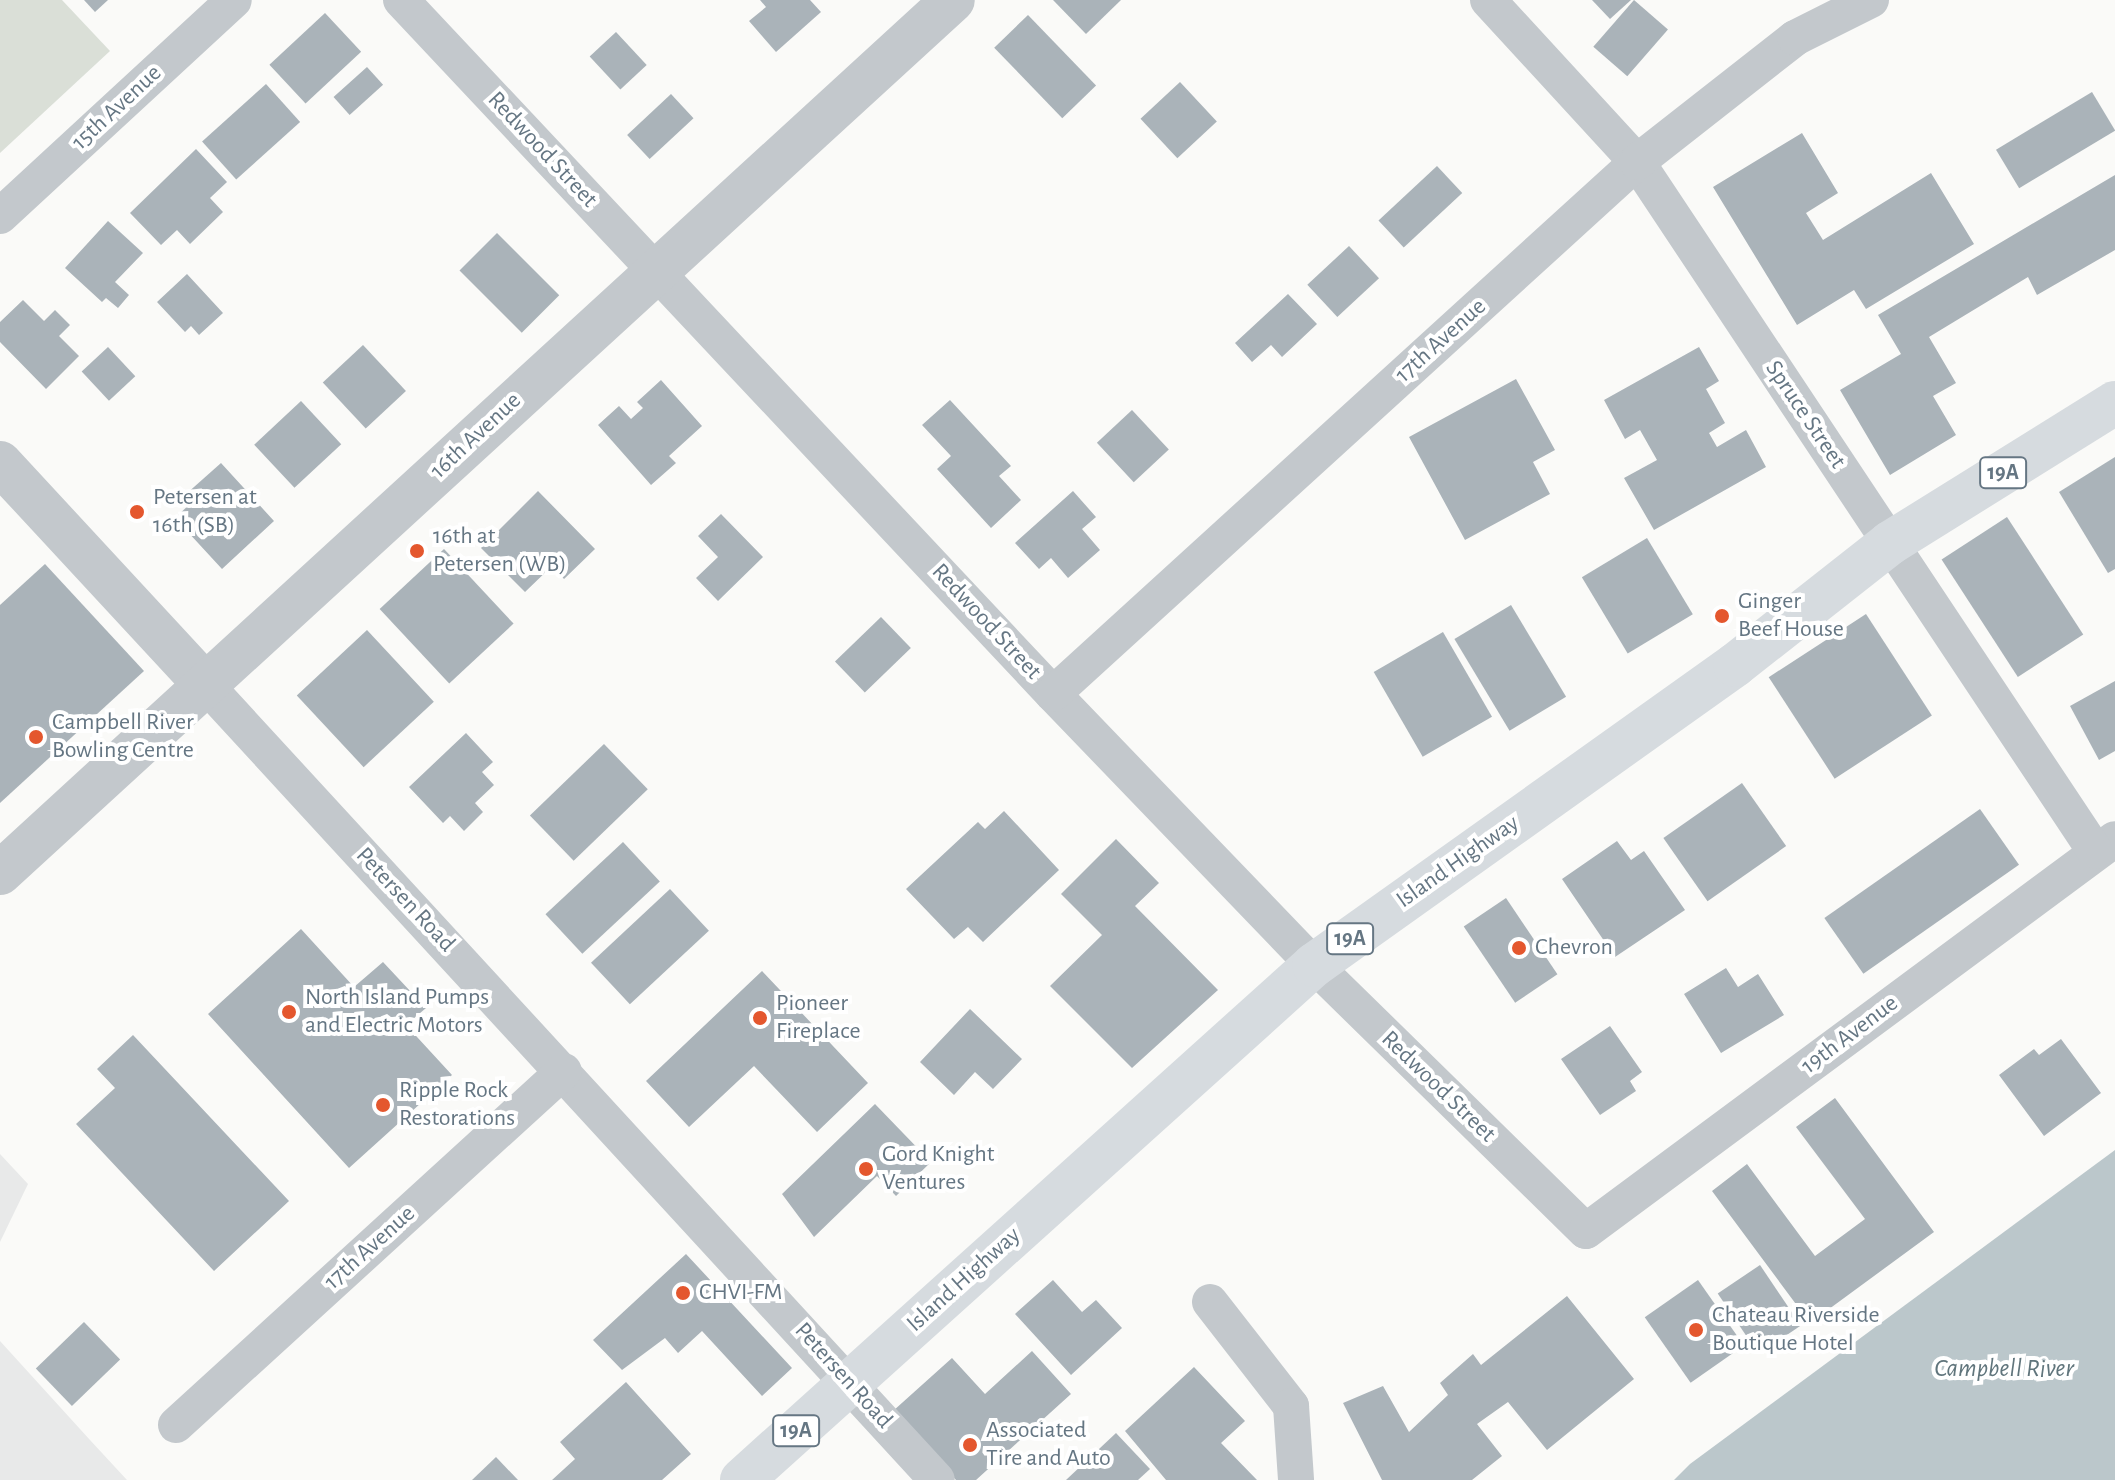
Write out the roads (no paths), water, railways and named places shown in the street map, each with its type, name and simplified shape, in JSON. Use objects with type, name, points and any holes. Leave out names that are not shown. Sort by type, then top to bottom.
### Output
[{"type":"main road","name":"Island Highway","points":[[742,1480],[1314,965],[1735,665],[1890,543],[2115,403]]},
{"type":"street","name":"15th Avenue","points":[[0,216],[234,0]]},
{"type":"street","name":"Redwood Street","points":[[401,0],[1053,694],[1314,965],[1586,1231]]},
{"type":"street","name":"16th Avenue","points":[[0,873],[953,0]]},
{"type":"street","name":"Spruce Street","points":[[1488,0],[1637,162],[1890,543],[2105,845]]},
{"type":"street","name":"17th Avenue","points":[[1053,694],[1637,162],[1795,38],[1858,5]]},
{"type":"street","name":"Petersen Road","points":[[0,463],[564,1071],[937,1480]]},
{"type":"street","name":"19th Avenue","points":[[1586,1231],[2105,845]]},
{"type":"street","name":"17th Avenue","points":[[176,1425],[564,1071]]},
{"type":"street","points":[[1210,1302],[1291,1406],[1296,1480]]},
{"type":"water","name":"Campbell River","points":[[2115,1150],[2115,1480],[1674,1480],[1690,1464]]},
{"type":"place","name":"Petersen at 16th (SB)","points":[[137,512]]},
{"type":"place","name":"16th at Petersen (WB)","points":[[417,551]]},
{"type":"place","name":"Ginger Beef House","points":[[1722,616]]},
{"type":"place","name":"Campbell River Bowling Centre","points":[[36,737]]},
{"type":"place","name":"Chevron","points":[[1519,948]]},
{"type":"place","name":"North Island Pumps and Electric Motors","points":[[289,1012]]},
{"type":"place","name":"Pioneer Fireplace","points":[[760,1018]]},
{"type":"place","name":"Ripple Rock Restorations","points":[[383,1105]]},
{"type":"place","name":"Gord Knight Ventures","points":[[866,1169]]},
{"type":"place","name":"CHVI-FM","points":[[683,1293]]},
{"type":"place","name":"Chateau Riverside Boutique Hotel","points":[[1696,1330]]},
{"type":"place","name":"Associated Tire and Auto","points":[[970,1445]]}]
